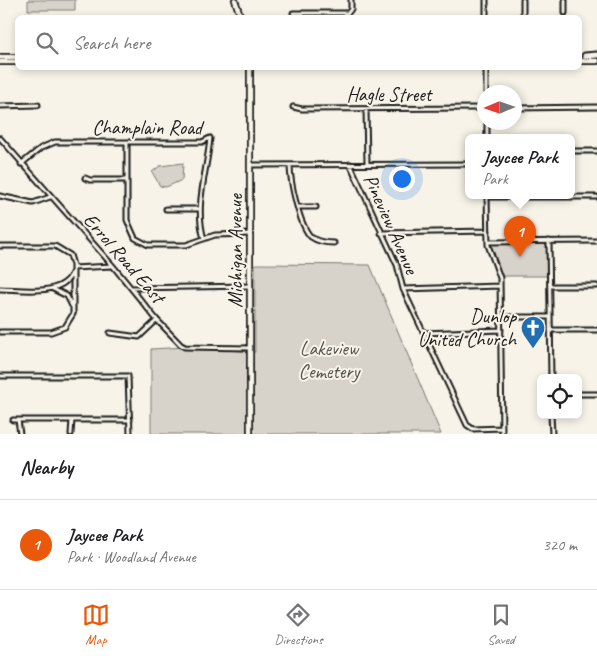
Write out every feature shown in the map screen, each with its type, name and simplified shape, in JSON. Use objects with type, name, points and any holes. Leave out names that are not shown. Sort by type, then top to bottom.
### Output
[{"type":"highway","points":[[582,56],[597,55]]},
{"type":"main road","points":[[235,0],[240,15]]},
{"type":"main road","points":[[0,57],[15,57]]},
{"type":"main road","points":[[582,61],[597,61]]},
{"type":"main road","points":[[0,62],[15,62]]},
{"type":"main road","name":"Michigan Avenue","points":[[250,70],[250,434]]},
{"type":"street","points":[[292,13],[350,12],[351,0]]},
{"type":"street","points":[[486,0],[486,15]]},
{"type":"street","points":[[523,0],[523,12]]},
{"type":"street","points":[[565,0],[565,13]]},
{"type":"street","points":[[486,70],[486,85]]},
{"type":"street","points":[[0,106],[38,105]]},
{"type":"street","name":"Hagle Street","points":[[293,107],[302,110],[477,108]]},
{"type":"street","points":[[522,108],[597,107]]},
{"type":"street","points":[[366,109],[367,164]]},
{"type":"street","name":"Errol Road East","points":[[0,138],[50,197],[113,266],[157,320],[185,347],[250,348]]},
{"type":"street","name":"Champlain Road","points":[[22,164],[41,148],[55,142],[202,142],[210,138],[201,192],[200,226],[204,239]]},
{"type":"street","points":[[127,142],[127,220],[131,232],[139,242],[148,245],[186,245],[220,234],[250,234]]},
{"type":"street","points":[[575,151],[597,151]]},
{"type":"street","name":"Pineview Avenue","points":[[350,164],[397,265],[403,289],[468,427],[473,429],[502,428]]},
{"type":"street","points":[[250,165],[465,164]]},
{"type":"street","points":[[290,165],[290,179],[306,230],[320,242],[334,243]]},
{"type":"street","points":[[85,178],[90,180],[126,180]]},
{"type":"street","points":[[0,196],[33,203],[50,197]]},
{"type":"street","points":[[575,196],[597,196]]},
{"type":"street","points":[[487,199],[488,242],[498,271],[500,286],[502,434]]},
{"type":"street","points":[[299,207],[316,207]]},
{"type":"street","points":[[166,209],[200,209]]},
{"type":"street","points":[[382,233],[488,231]]},
{"type":"street","points":[[549,241],[551,374]]},
{"type":"street","points":[[488,242],[597,241]]},
{"type":"street","points":[[0,246],[59,247],[70,256],[73,268],[73,309],[68,324],[58,331],[0,332]]},
{"type":"street","points":[[73,268],[113,266]]},
{"type":"street","points":[[0,289],[51,289],[65,284],[73,268]]},
{"type":"street","points":[[131,288],[250,286]]},
{"type":"street","points":[[403,289],[500,286]]},
{"type":"street","points":[[550,286],[597,286]]},
{"type":"street","points":[[51,289],[66,296],[73,309]]},
{"type":"street","points":[[500,317],[550,317]]},
{"type":"street","points":[[110,333],[139,337],[157,320]]},
{"type":"street","points":[[424,333],[500,330]]},
{"type":"street","points":[[550,330],[597,330]]},
{"type":"street","points":[[0,376],[128,376],[130,434]]},
{"type":"street","points":[[582,394],[597,394]]},
{"type":"street","points":[[551,419],[552,434]]},
{"type":"street","points":[[13,420],[130,420]]},
{"type":"street","points":[[18,420],[20,434]]},
{"type":"street","points":[[71,434],[72,420]]},
{"type":"green space","points":[[28,0],[75,0],[75,10],[28,10]]},
{"type":"green space","points":[[183,163],[182,180],[166,187],[160,186],[152,172],[160,166]]},
{"type":"green space","points":[[548,242],[548,276],[500,276],[489,243]]},
{"type":"green space","name":"Lakeview Cemetery","points":[[255,264],[370,265],[441,434],[151,434],[151,349],[185,347],[255,352]]},
{"type":"place","name":"Jaycee Park","points":[[520,257]]},
{"type":"place","name":"Dunlop United Church","points":[[533,349]]}]
